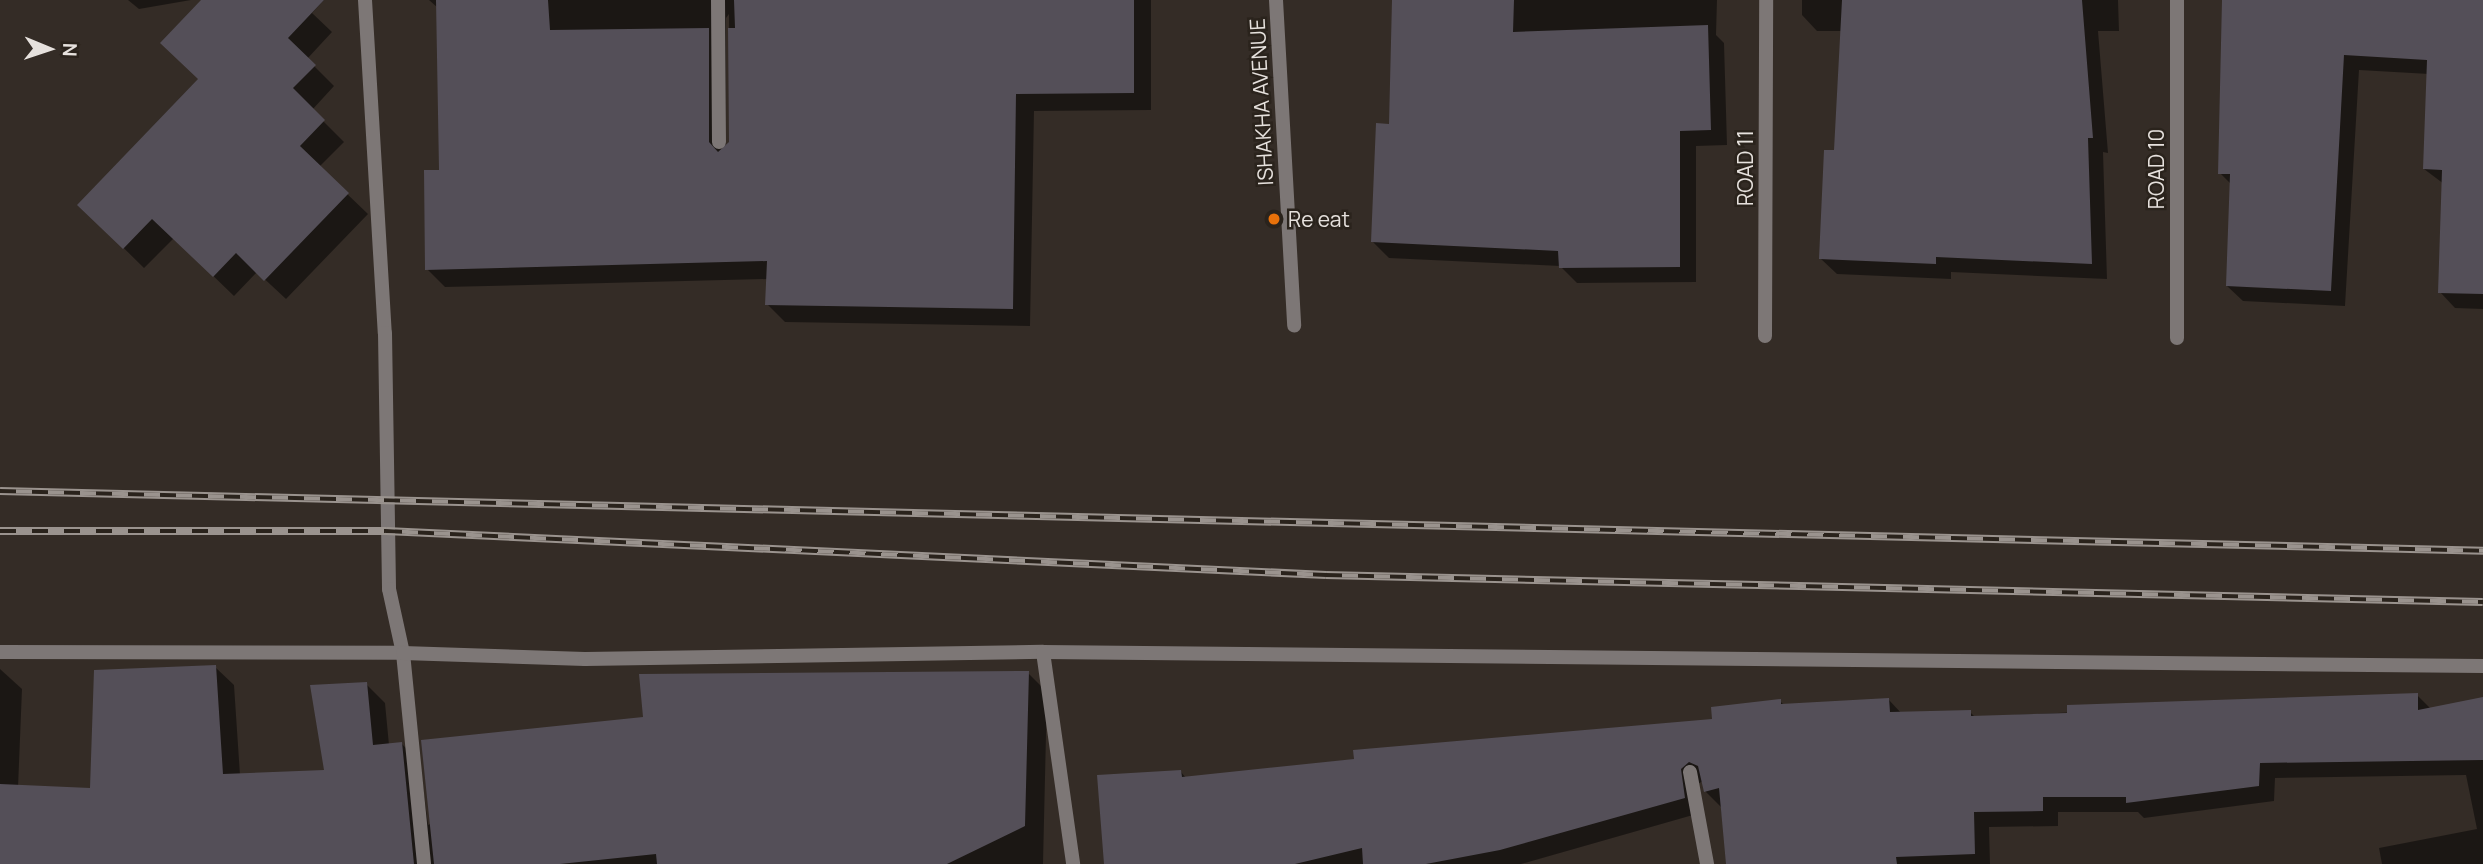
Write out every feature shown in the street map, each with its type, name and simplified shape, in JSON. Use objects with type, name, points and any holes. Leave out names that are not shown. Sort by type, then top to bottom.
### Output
[{"type":"street","points":[[365,0],[385,333],[389,589],[403,653],[424,864]]},
{"type":"street","points":[[718,0],[719,142]]},
{"type":"street","name":"ISHAKHA AVENUE","points":[[1276,0],[1294,326]]},
{"type":"street","name":"ROAD 11","points":[[1765,336],[1766,0]]},
{"type":"street","name":"ROAD 10","points":[[2177,0],[2177,338]]},
{"type":"street","points":[[0,652],[403,653],[585,659],[1043,652],[2483,666]]},
{"type":"street","points":[[1043,652],[1073,864]]},
{"type":"street","points":[[1690,772],[1707,864]]},
{"type":"building","points":[[201,0],[324,0],[288,38],[316,65],[293,88],[325,120],[300,146],[349,193],[264,281],[236,253],[213,277],[152,219],[123,249],[77,205],[198,79],[160,43]]},
{"type":"building","points":[[436,0],[548,0],[550,30],[709,28],[709,142],[718,152],[729,142],[728,28],[735,28],[734,0],[1134,0],[1134,93],[1016,94],[1013,309],[765,305],[767,261],[425,270],[424,170],[439,170]]},
{"type":"building","points":[[1392,0],[1514,0],[1513,32],[1708,25],[1711,130],[1680,131],[1680,267],[1559,268],[1558,251],[1371,242],[1376,123],[1389,124]]},
{"type":"building","points":[[1842,0],[2082,0],[2093,138],[2088,138],[2092,264],[1936,257],[1936,264],[1819,259],[1824,150],[1834,150]]},
{"type":"building","points":[[2222,0],[2483,0],[2483,294],[2438,293],[2442,170],[2423,169],[2427,60],[2344,55],[2331,291],[2226,286],[2230,174],[2218,174]]},
{"type":"building","points":[[216,665],[223,774],[324,770],[310,685],[367,682],[373,745],[402,742],[414,864],[0,864],[0,784],[90,788],[94,670]]},
{"type":"building","points":[[1029,671],[1025,826],[947,864],[657,864],[656,854],[560,864],[434,864],[421,740],[643,717],[639,674]]},
{"type":"building","points":[[2418,693],[2418,710],[2483,697],[2483,760],[2260,763],[2259,786],[2126,803],[2126,797],[2043,797],[2043,811],[1974,812],[1975,854],[1896,857],[1897,864],[1726,864],[1719,788],[1704,792],[1698,766],[1689,762],[1681,769],[1685,798],[1500,850],[1426,864],[1363,864],[1362,848],[1295,864],[1104,864],[1097,775],[1181,770],[1182,777],[1354,759],[1353,750],[1712,719],[1711,707],[1781,699],[1781,704],[1889,698],[1890,712],[1971,710],[1971,716],[2067,713],[2067,705]]},
{"type":"railway","points":[[0,491],[2483,551]]},
{"type":"railway","points":[[0,531],[386,531],[1326,575],[2483,602]]},
{"type":"place","name":"Re eat","points":[[1274,219]]}]
